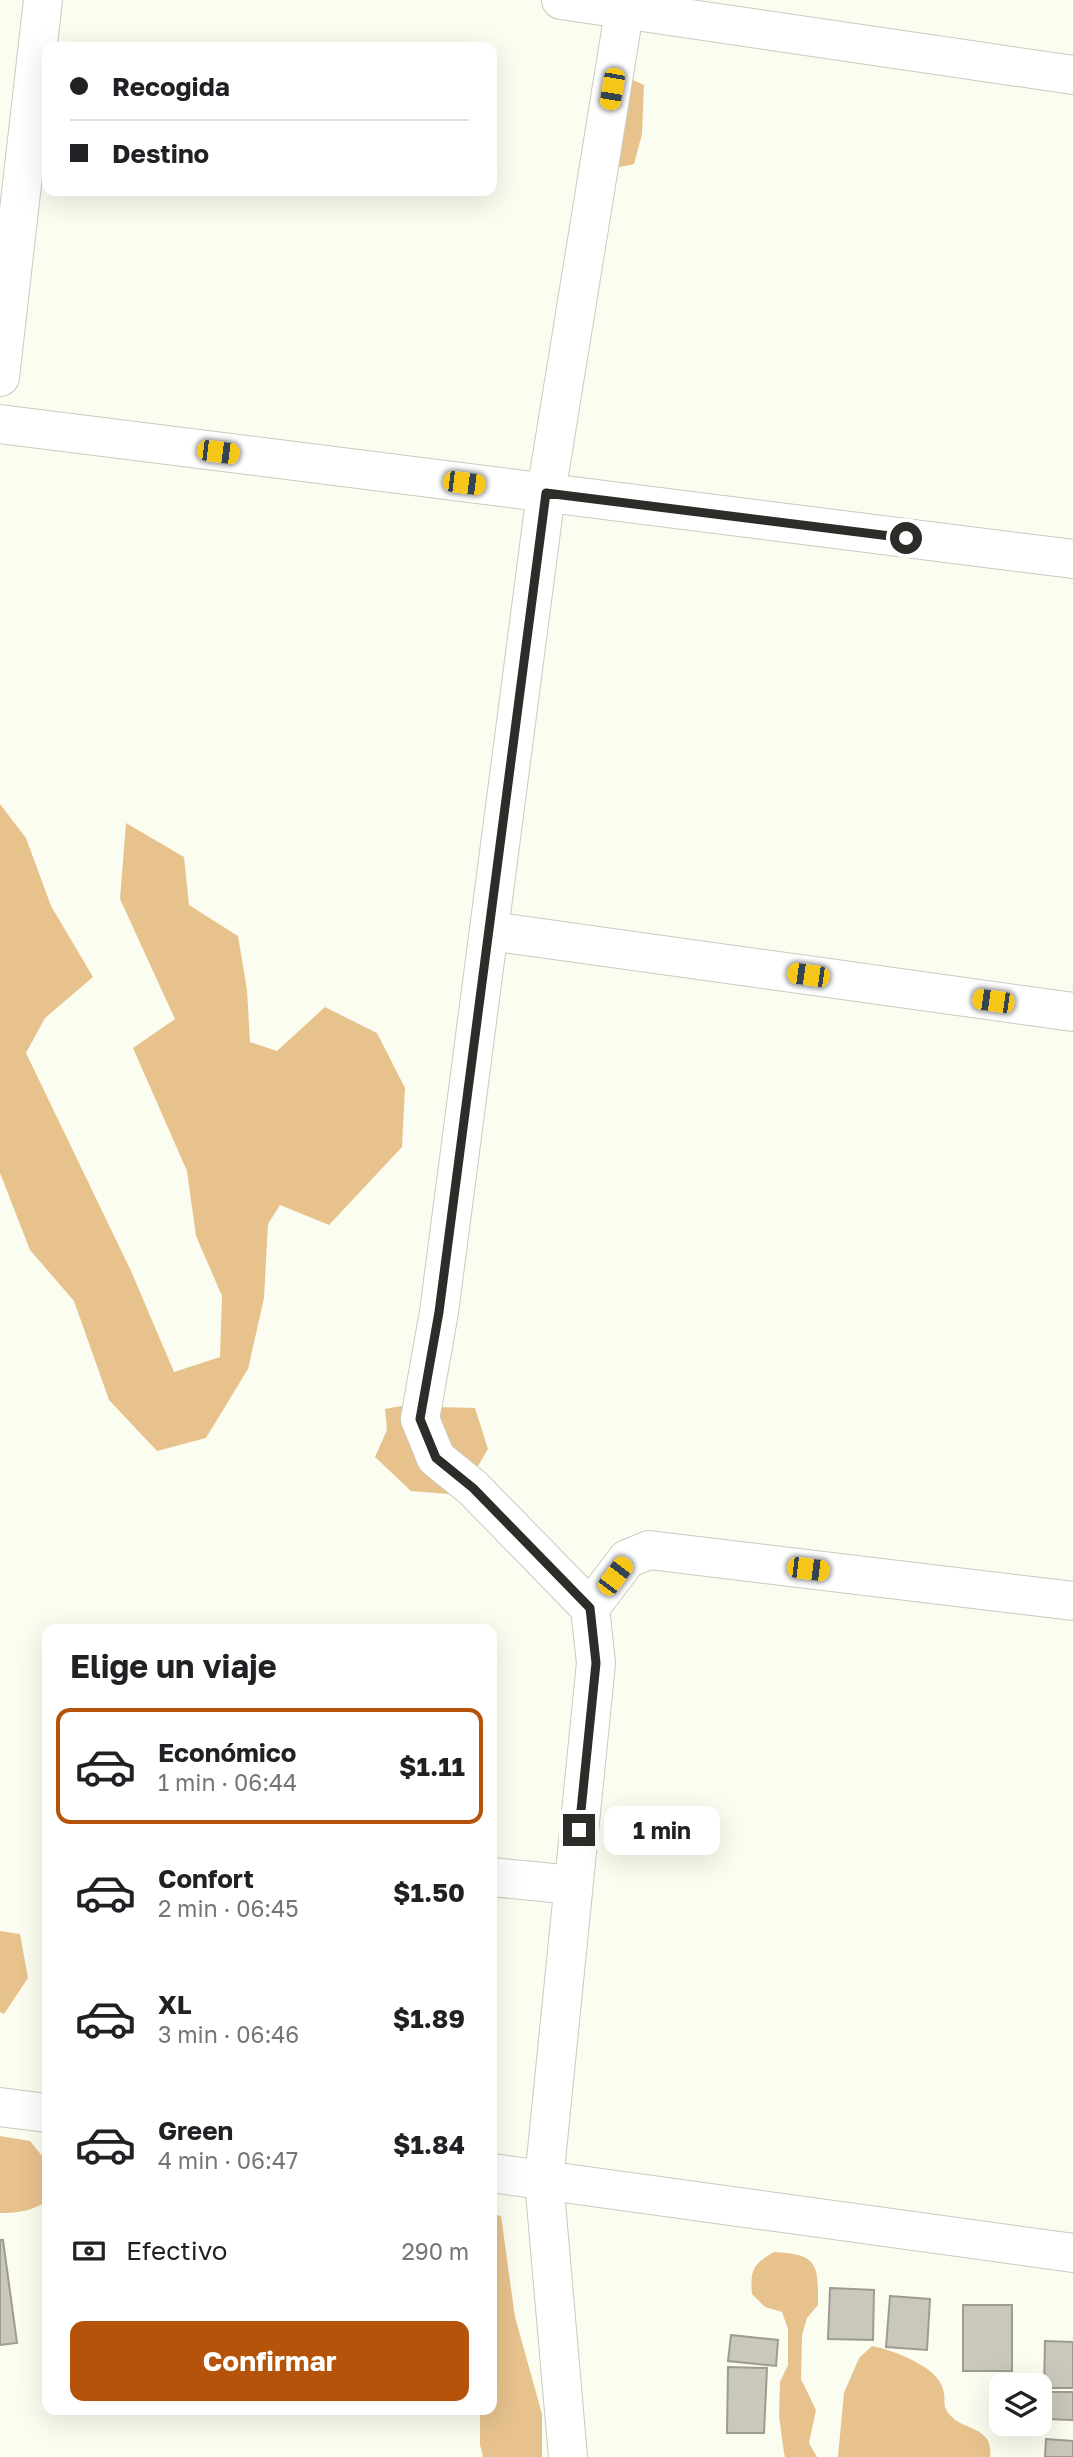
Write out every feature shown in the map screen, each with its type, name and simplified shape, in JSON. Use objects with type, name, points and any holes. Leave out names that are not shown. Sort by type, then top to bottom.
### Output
[{"type":"street","points":[[0,377],[43,0]]},
{"type":"street","points":[[561,0],[626,4],[1073,75]]},
{"type":"street","points":[[568,2457],[544,2180],[596,1663],[590,1608],[473,1488],[436,1458],[420,1419],[439,1312],[546,493],[626,4]]},
{"type":"street","points":[[0,424],[1073,559]]},
{"type":"street","points":[[490,931],[1073,1012]]},
{"type":"street","points":[[590,1608],[627,1559],[649,1550],[1073,1601]]},
{"type":"street","points":[[497,1877],[573,1885]]},
{"type":"street","points":[[0,2107],[42,2112]]},
{"type":"street","points":[[497,2174],[1073,2253]]},
{"type":"shaded area","points":[[620,74],[644,85],[642,134],[634,164],[611,169],[598,162],[584,136],[592,98]]},
{"type":"shaded area","points":[[0,804],[26,838],[51,906],[93,977],[45,1018],[26,1053],[131,1271],[174,1372],[220,1357],[222,1296],[196,1236],[187,1171],[133,1048],[175,1019],[120,899],[126,823],[184,857],[189,905],[238,936],[247,990],[250,1042],[277,1051],[325,1007],[377,1033],[405,1088],[402,1147],[329,1225],[280,1205],[268,1224],[264,1298],[248,1369],[206,1438],[157,1451],[109,1400],[74,1301],[30,1250],[0,1173]]},
{"type":"shaded area","points":[[401,1406],[475,1408],[488,1449],[461,1495],[411,1491],[375,1457],[387,1430],[385,1409]]},
{"type":"shaded area","points":[[0,1931],[20,1934],[28,1978],[4,2014],[0,2012]]},
{"type":"shaded area","points":[[0,2136],[30,2141],[42,2156],[42,2204],[25,2211],[0,2213]]},
{"type":"shaded area","points":[[497,2215],[501,2216],[515,2317],[542,2414],[542,2457],[483,2457],[480,2445],[480,2415],[497,2415]]},
{"type":"shaded area","points":[[774,2252],[808,2259],[816,2271],[818,2305],[807,2318],[802,2335],[801,2379],[816,2410],[809,2443],[817,2457],[785,2457],[784,2453],[779,2416],[780,2382],[788,2365],[788,2329],[782,2312],[765,2307],[752,2294],[754,2269],[761,2260]]},
{"type":"shaded area","points":[[872,2346],[914,2361],[933,2374],[943,2389],[947,2410],[958,2422],[978,2431],[988,2440],[990,2457],[838,2457],[844,2393],[859,2358]]},
{"type":"building","points":[[0,2240],[3,2240],[17,2343],[0,2345]]},
{"type":"building","points":[[830,2288],[874,2290],[873,2340],[828,2339]]},
{"type":"building","points":[[890,2296],[930,2299],[927,2350],[886,2347]]},
{"type":"building","points":[[963,2305],[1012,2305],[1012,2371],[963,2371]]},
{"type":"building","points":[[731,2335],[778,2340],[776,2366],[728,2361]]},
{"type":"building","points":[[1045,2341],[1073,2342],[1073,2388],[1052,2388],[1052,2373],[1044,2373]]},
{"type":"building","points":[[728,2367],[767,2368],[764,2433],[727,2433]]},
{"type":"building","points":[[1052,2392],[1073,2392],[1073,2420],[1052,2419]]},
{"type":"building","points":[[1046,2439],[1073,2441],[1073,2457],[1045,2457]]},
{"type":"route","points":[[579,1830],[596,1663],[590,1608],[473,1488],[436,1458],[420,1419],[439,1312],[546,493],[906,538]]}]
